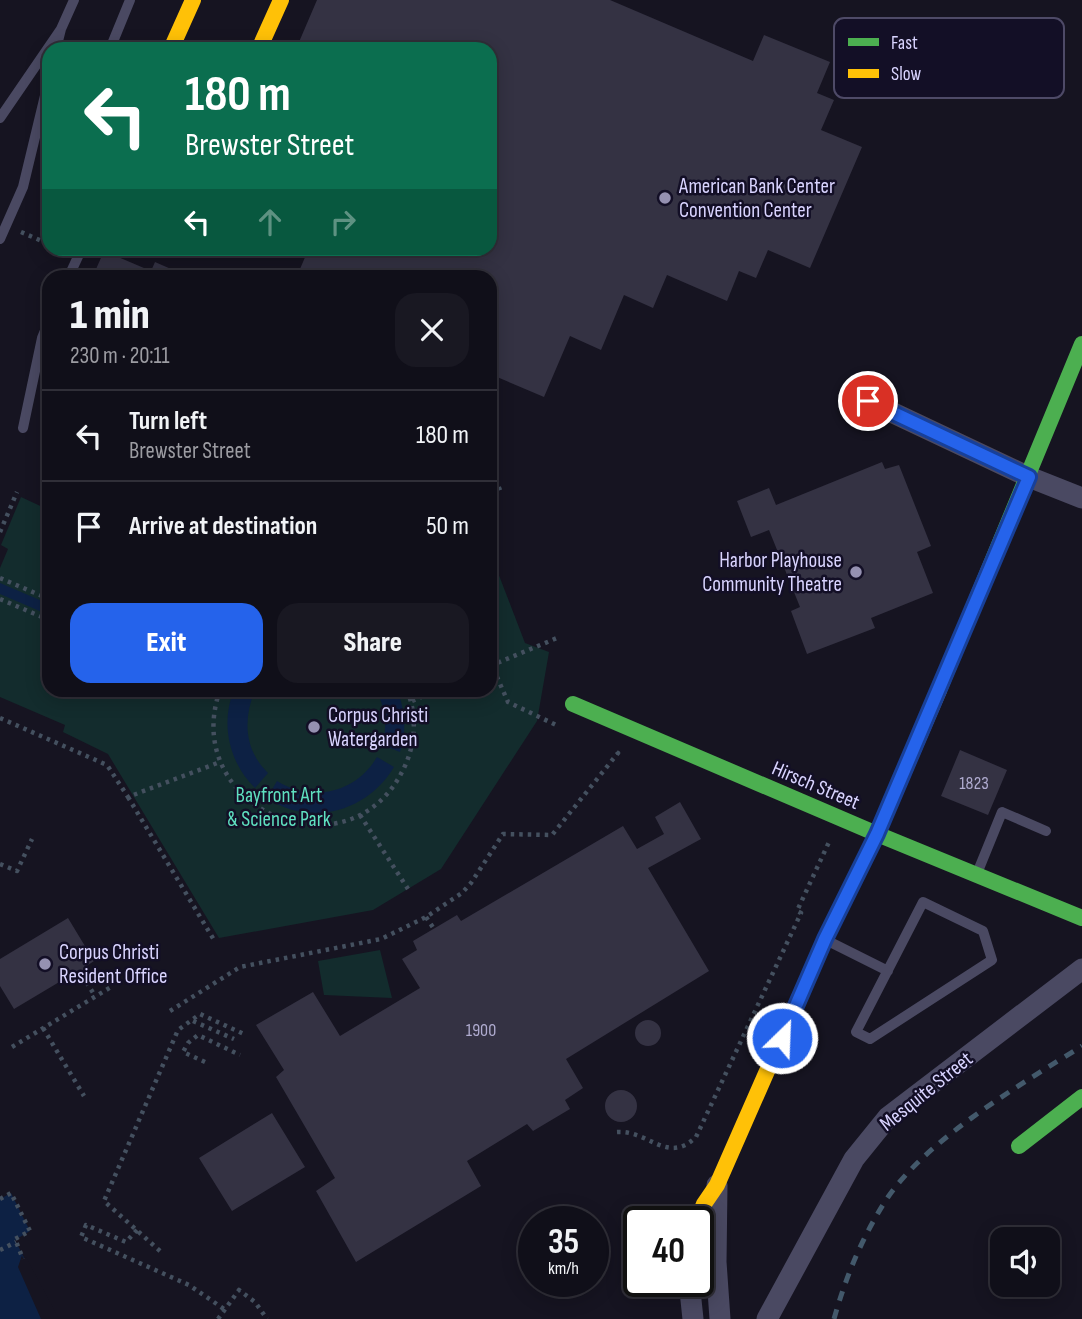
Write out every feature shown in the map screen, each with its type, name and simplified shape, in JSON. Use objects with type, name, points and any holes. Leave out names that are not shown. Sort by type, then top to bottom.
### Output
[{"type":"street","points":[[174,42],[192,0]]},
{"type":"street","points":[[262,42],[281,0]]},
{"type":"street","points":[[706,1206],[825,939],[877,834],[1029,477],[1082,344]]},
{"type":"street","points":[[868,401],[1029,477],[1082,498]]},
{"type":"street","name":"Hirsch Street","points":[[573,704],[1082,918]]},
{"type":"street","name":"Mesquite Street","points":[[767,1319],[849,1168],[869,1138],[888,1117],[1082,969]]},
{"type":"street","points":[[1019,1146],[1082,1097]]},
{"type":"street","points":[[717,1185],[716,1262],[720,1319]]},
{"type":"street","points":[[691,1297],[693,1319]]},
{"type":"lane","points":[[58,42],[74,0]]},
{"type":"lane","points":[[113,42],[130,0]]},
{"type":"lane","points":[[52,42],[61,29]]},
{"type":"lane","points":[[0,118],[42,57]]},
{"type":"lane","points":[[0,239],[23,187],[42,108]]},
{"type":"lane","points":[[23,428],[42,338]]},
{"type":"lane","points":[[976,874],[1002,812],[1046,831]]},
{"type":"lane","points":[[923,902],[983,930],[992,960],[870,1039],[856,1032],[888,971],[923,902]]},
{"type":"lane","points":[[825,939],[888,971]]},
{"type":"path","points":[[22,233],[42,241]]},
{"type":"path","points":[[497,482],[501,493]]},
{"type":"path","points":[[0,532],[17,492]]},
{"type":"path","points":[[0,578],[42,596]]},
{"type":"path","points":[[0,599],[42,617]]},
{"type":"path","points":[[497,662],[557,638]]},
{"type":"path","points":[[497,677],[508,702],[558,726]]},
{"type":"path","points":[[216,697],[213,728],[220,761],[241,794],[271,816],[288,822],[325,825],[360,815],[376,805],[389,792],[408,760],[413,742],[414,723],[410,697]]},
{"type":"path","points":[[411,701],[420,697]]},
{"type":"path","points":[[0,718],[107,765],[214,940]]},
{"type":"path","points":[[170,1011],[240,967],[381,939],[426,917],[462,893],[503,834],[552,835],[619,751],[606,748]]},
{"type":"path","points":[[128,797],[220,761]]},
{"type":"path","points":[[360,815],[408,889]]},
{"type":"path","points":[[0,864],[18,871],[32,839]]},
{"type":"path","points":[[617,1132],[632,1132],[667,1148],[676,1149],[690,1144],[696,1137],[801,913],[797,911],[830,839]]},
{"type":"path","points":[[426,917],[434,929]]},
{"type":"path","points":[[82,975],[95,996]]},
{"type":"path","points":[[12,1046],[111,987]]},
{"type":"path","points":[[160,1251],[104,1201],[178,1030],[200,1014],[244,1034]]},
{"type":"path","points":[[192,1020],[234,1039]]},
{"type":"path","points":[[43,1028],[84,1096]]},
{"type":"path","points":[[205,1062],[183,1052],[188,1043],[198,1035],[240,1055]]},
{"type":"path","points":[[0,1199],[11,1194],[30,1231],[15,1239],[23,1259]]},
{"type":"path","points":[[137,1230],[126,1242],[86,1225],[80,1237],[189,1285],[224,1309]]},
{"type":"path","points":[[0,1250],[16,1242]]},
{"type":"path","points":[[218,1319],[239,1290],[256,1302],[267,1319]]},
{"type":"green space","name":"Bayfront Art & Science Park","points":[[21,497],[42,507],[42,697],[497,697],[497,570],[525,643],[549,652],[537,721],[441,869],[373,910],[219,938],[108,754],[63,732],[65,725],[0,697],[0,568],[8,549],[1,545]]},
{"type":"green space","points":[[380,950],[392,998],[324,995],[318,961]]},
{"type":"water","points":[[0,583],[42,601],[42,612],[0,594]]},
{"type":"water","points":[[232,697],[252,697],[248,723],[250,744],[268,773],[255,788],[233,755],[228,729]]},
{"type":"water","points":[[379,697],[399,697],[404,720],[400,752],[382,745],[385,717]]},
{"type":"water","points":[[377,757],[394,767],[369,795],[354,804],[320,813],[302,812],[267,798],[277,781],[304,792],[332,791],[357,779]]},
{"type":"water","points":[[11,1193],[30,1231],[15,1240],[56,1319],[0,1319],[0,1199]]},
{"type":"pier","points":[[22,1255],[23,1258],[26,1257],[59,1319],[41,1319],[18,1267]]},
{"type":"building","name":"American Bank Center Convention Center","points":[[317,0],[610,0],[753,61],[764,35],[830,62],[817,93],[834,100],[821,130],[862,147],[810,268],[768,250],[756,278],[739,271],[727,301],[667,275],[653,308],[624,295],[601,350],[570,336],[544,397],[497,377],[497,270],[300,270],[306,256],[497,256],[497,42],[299,42]]},
{"type":"building","points":[[102,256],[116,256],[149,270],[96,270]]},
{"type":"building","points":[[155,262],[173,270],[151,270]]},
{"type":"building","name":"Harbor Playhouse Community Theatre","points":[[882,462],[885,469],[899,465],[931,546],[917,552],[933,593],[871,618],[875,628],[807,654],[791,611],[800,607],[769,530],[751,537],[737,501],[769,488],[776,505]]},
{"type":"building","points":[[960,750],[1007,770],[988,815],[941,796]]},
{"type":"building","points":[[680,802],[701,839],[648,868],[709,971],[566,1059],[583,1088],[565,1100],[570,1109],[533,1131],[527,1124],[467,1161],[481,1186],[356,1262],[316,1191],[335,1178],[276,1077],[284,1070],[256,1025],[313,992],[340,1036],[420,988],[402,959],[417,950],[413,941],[457,915],[461,921],[623,826],[637,849],[664,834],[655,817]]},
{"type":"building","name":"Corpus Christi Resident Office","points":[[68,918],[94,961],[85,967],[87,972],[76,978],[71,975],[14,1009],[0,986],[0,959]]},
{"type":"building","points":[[648,1020],[657,1024],[661,1033],[657,1042],[648,1046],[639,1042],[635,1033],[639,1024]]},
{"type":"building","points":[[621,1090],[632,1095],[637,1106],[632,1117],[621,1122],[610,1117],[605,1106],[610,1095]]},
{"type":"building","points":[[272,1113],[305,1167],[232,1211],[199,1158]]},
{"type":"railway","points":[[834,1319],[863,1241],[888,1197],[906,1175],[951,1133],[1082,1046]]},
{"type":"traffic: fast","points":[[939,690],[1082,344]]},
{"type":"traffic: fast","points":[[573,704],[1082,918]]},
{"type":"traffic: fast","points":[[1019,1146],[1082,1097]]},
{"type":"traffic: slow","points":[[174,42],[193,0]]},
{"type":"traffic: slow","points":[[262,42],[281,0]]},
{"type":"traffic: slow","points":[[703,1206],[717,1185],[825,939],[877,834],[939,690]]},
{"type":"place","name":"American Bank Center Convention Center","points":[[665,198]]},
{"type":"place","name":"Harbor Playhouse Community Theatre","points":[[856,572]]},
{"type":"place","name":"Corpus Christi Watergarden","points":[[314,727]]},
{"type":"place","name":"Corpus Christi Resident Office","points":[[45,964]]},
{"type":"route","points":[[782,1038],[825,939],[877,834],[1029,477],[868,401]]}]
